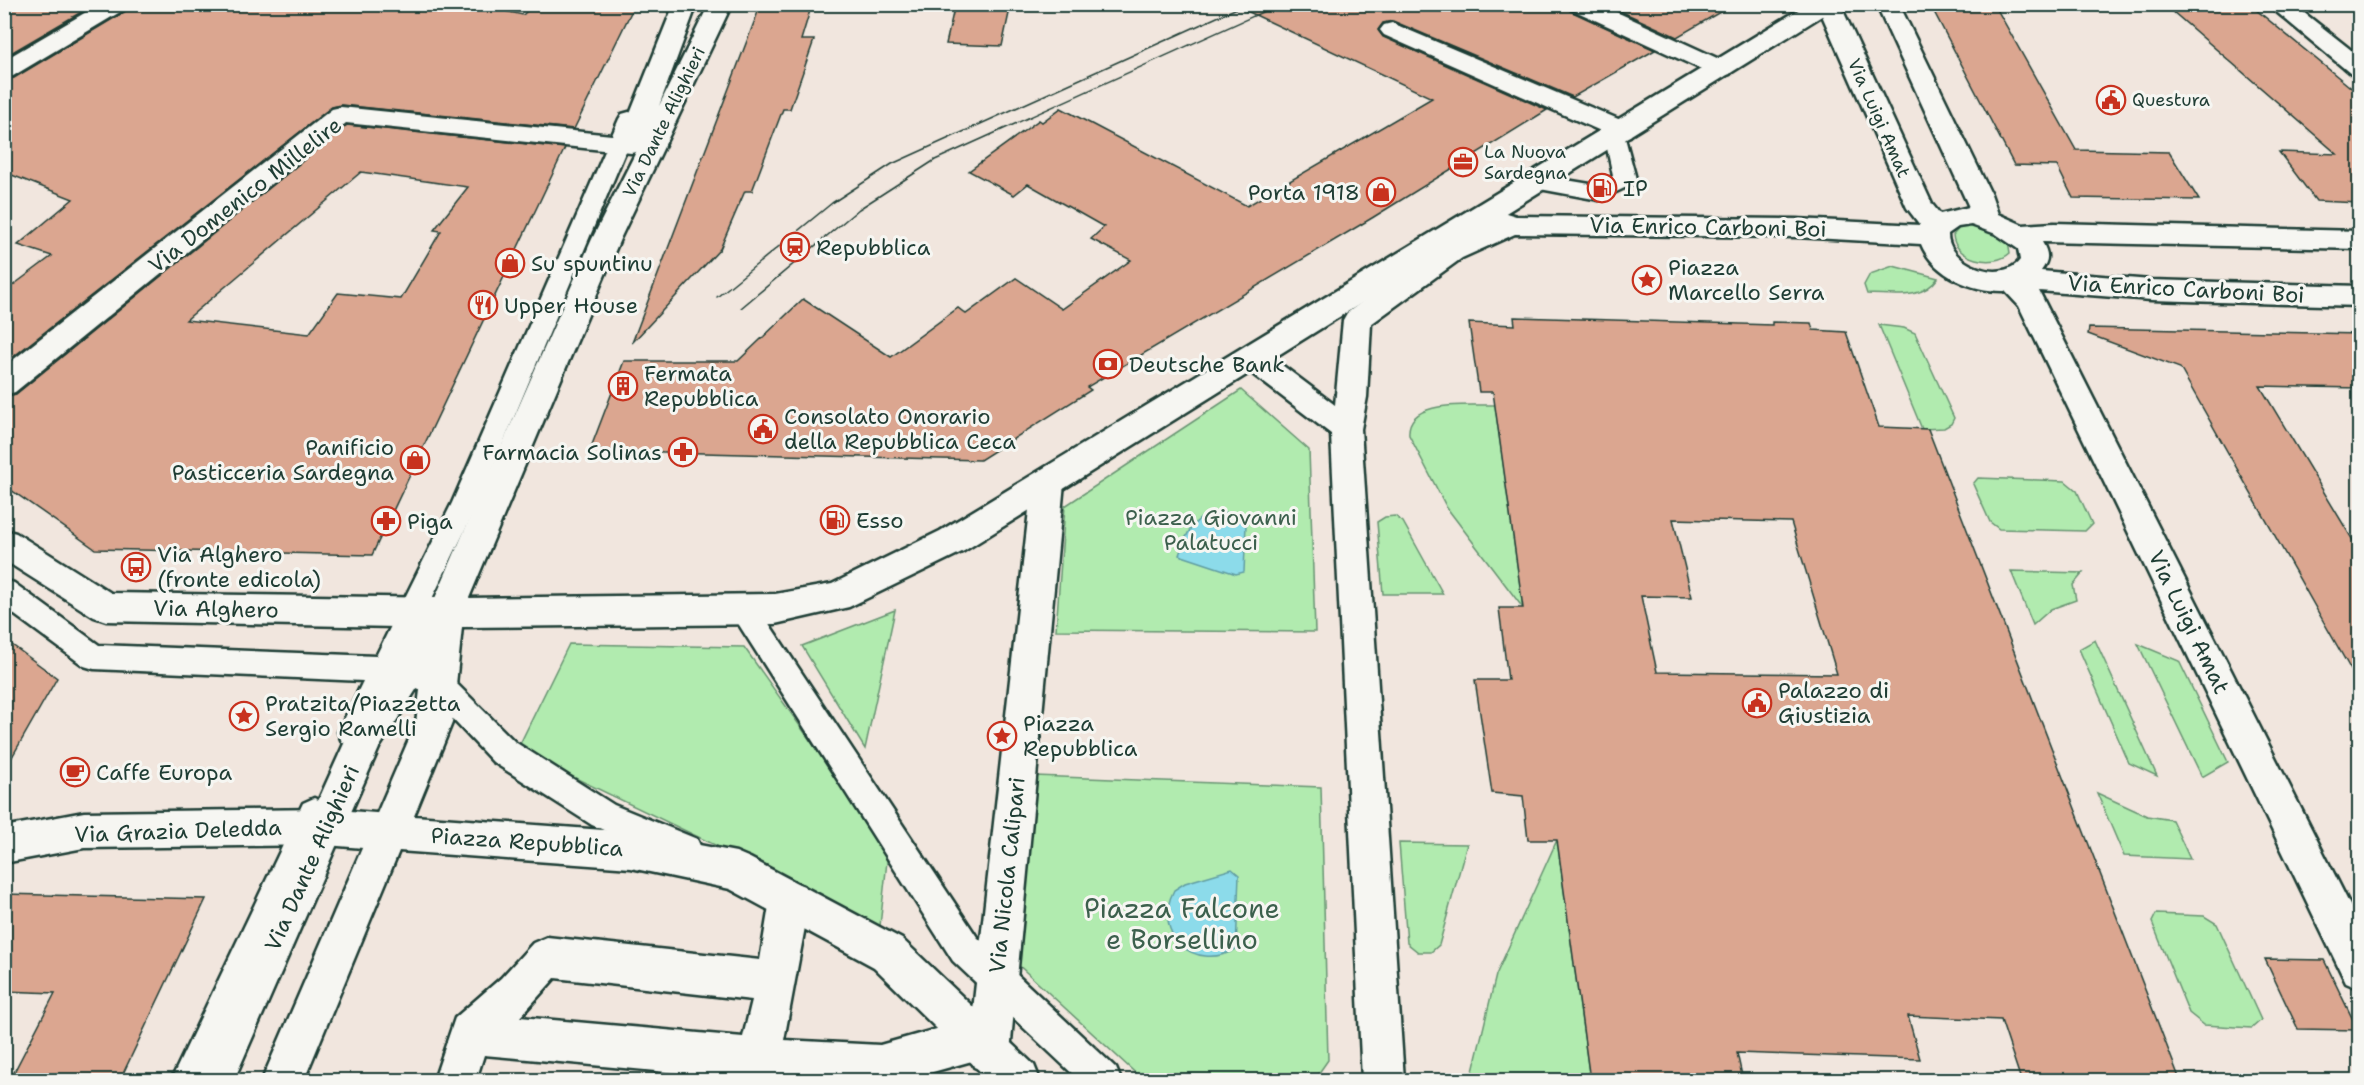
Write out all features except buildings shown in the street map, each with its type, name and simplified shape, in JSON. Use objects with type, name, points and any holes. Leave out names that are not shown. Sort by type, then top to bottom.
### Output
[{"type":"street","points":[[4,71],[117,4]]},
{"type":"street","name":"Via Dante Alighieri","points":[[606,239],[624,144],[686,4]]},
{"type":"street","name":"Via Dante Alighieri","points":[[213,1080],[316,827],[365,738],[411,674],[429,613],[606,239],[721,4]]},
{"type":"street","points":[[1579,4],[1721,69]]},
{"type":"street","points":[[429,613],[775,609],[837,597],[952,541],[1827,4]]},
{"type":"street","name":"Via Luigi Amat","points":[[1827,4],[1920,208],[1936,231]]},
{"type":"street","points":[[1887,4],[1978,194],[1986,219]]},
{"type":"street","points":[[2278,4],[2360,69]]},
{"type":"street","points":[[1392,30],[1618,132]]},
{"type":"street","name":"Via Domenico Millelire","points":[[4,384],[341,115],[624,144]]},
{"type":"street","name":"Via Enrico Carboni Boi","points":[[1483,215],[1515,225],[1936,231]]},
{"type":"street","name":"Via Enrico Carboni Boi","points":[[2019,235],[1986,219],[1956,217],[1945,220],[1936,231],[1935,244],[1940,254],[1962,271],[1986,279],[2151,290],[2360,296]]},
{"type":"street","points":[[1383,1080],[1346,429],[1352,397],[1357,320],[1466,243],[1498,228],[1515,225]]},
{"type":"street","points":[[2019,235],[2054,232],[2360,240]]},
{"type":"street","points":[[2012,279],[2025,274],[2032,266],[2033,256],[2029,246],[2019,235]]},
{"type":"street","name":"Via Luigi Amat","points":[[2012,279],[2031,300],[2360,969]]},
{"type":"street","points":[[1252,358],[1346,429]]},
{"type":"street","name":"Via Nicola Calipari","points":[[983,1045],[996,978],[1048,483]]},
{"type":"street","name":"Via Alghero","points":[[4,543],[106,607],[429,613]]},
{"type":"street","name":"Via Dante Alighieri","points":[[283,1080],[434,723],[411,674]]},
{"type":"street","name":"Via Grazia Deledda","points":[[4,845],[84,830],[316,827],[388,832]]},
{"type":"street","name":"Piazza Repubblica","points":[[388,832],[631,850],[736,872],[888,954],[1019,1080]]},
{"type":"street","points":[[759,1060],[776,982],[790,900]]},
{"type":"street","points":[[455,1080],[470,1034],[516,993],[547,957],[776,982]]},
{"type":"street","points":[[470,1034],[759,1060],[880,1066],[983,1045]]},
{"type":"lane","points":[[4,591],[94,657],[411,674],[465,503],[624,144],[678,4]]},
{"type":"lane","points":[[1537,182],[1599,193],[1625,179],[1618,132]]},
{"type":"lane","points":[[744,609],[965,949],[1104,1080]]},
{"type":"lane","name":"Piazza Repubblica","points":[[411,674],[504,752],[603,815],[736,872]]},
{"type":"lane","points":[[188,1080],[316,827]]},
{"type":"green space","points":[[1961,226],[1986,226],[2008,241],[2010,253],[2003,258],[1985,261],[1967,255],[1955,243],[1953,235]]},
{"type":"green space","points":[[1893,266],[1938,278],[1924,290],[1915,293],[1906,295],[1867,294],[1864,285],[1870,274]]},
{"type":"green space","points":[[1879,325],[1904,328],[1915,333],[1954,418],[1951,424],[1944,428],[1922,429]]},
{"type":"green space","name":"Piazza Giovanni Palatucci","points":[[1241,390],[1309,450],[1315,632],[1056,630],[1065,506]]},
{"type":"green space","points":[[1495,405],[1523,608],[1447,508],[1409,435],[1411,423],[1418,415],[1428,410],[1442,406]]},
{"type":"green space","points":[[1978,478],[2065,481],[2077,491],[2092,524],[2085,531],[1999,529],[1990,522],[1973,484]]},
{"type":"green space","points":[[1395,516],[1403,522],[1443,594],[1383,594],[1377,522],[1385,517]]},
{"type":"green space","points":[[2011,571],[2083,573],[2073,585],[2076,600],[2051,609],[2033,625]]},
{"type":"green space","points":[[895,610],[865,749],[802,646]]},
{"type":"green space","points":[[2095,640],[2157,776],[2129,763],[2079,649]]},
{"type":"green space","points":[[569,644],[744,647],[880,839],[887,861],[879,935],[794,883],[517,750]]},
{"type":"green space","points":[[2138,644],[2179,661],[2228,762],[2202,777]]},
{"type":"green space","name":"Piazza Falcone e Borsellino","points":[[1035,776],[1321,787],[1328,1060],[1314,1080],[1143,1080],[1013,960]]},
{"type":"green space","points":[[2097,793],[2147,816],[2172,820],[2190,859],[2124,856]]},
{"type":"green space","points":[[1557,840],[1590,1080],[1471,1080],[1496,975]]},
{"type":"green space","points":[[1399,843],[1467,844],[1439,945],[1431,952],[1418,952],[1407,943]]},
{"type":"green space","points":[[2156,914],[2204,916],[2217,924],[2261,1020],[2252,1028],[2204,1025],[2189,1013],[2152,922]]},
{"type":"water","points":[[1214,512],[1230,513],[1246,524],[1244,572],[1236,574],[1179,555],[1187,534],[1195,523],[1200,518]]},
{"type":"water","points":[[1232,869],[1239,875],[1236,949],[1220,955],[1205,956],[1192,952],[1181,945],[1172,934],[1168,921],[1168,906],[1174,890],[1185,883]]},
{"type":"tram line","points":[[717,297],[832,203],[892,164],[1246,4]]},
{"type":"tram line","points":[[741,308],[859,209],[935,160],[1280,4]]},
{"type":"place","name":"Questura","points":[[2111,100]]},
{"type":"place","name":"La Nuova Sardegna","points":[[1463,162]]},
{"type":"place","name":"IP","points":[[1602,188]]},
{"type":"place","name":"Porta 1918","points":[[1381,192]]},
{"type":"place","name":"Repubblica","points":[[795,247]]},
{"type":"place","name":"Su spuntinu","points":[[510,263]]},
{"type":"place","name":"Piazza Marcello Serra","points":[[1647,280]]},
{"type":"place","name":"Upper House","points":[[483,305]]},
{"type":"place","name":"Deutsche Bank","points":[[1108,364]]},
{"type":"place","name":"Fermata Repubblica","points":[[623,386]]},
{"type":"place","name":"Consolato Onorario della Repubblica Ceca","points":[[763,429]]},
{"type":"place","name":"Farmacia Solinas","points":[[683,452]]},
{"type":"place","name":"Panificio Pasticceria Sardegna","points":[[415,460]]},
{"type":"place","name":"Esso","points":[[835,520]]},
{"type":"place","name":"Piga","points":[[386,521]]},
{"type":"place","name":"Via Alghero (fronte edicola)","points":[[136,567]]},
{"type":"place","name":"Palazzo di Giustizia","points":[[1757,703]]},
{"type":"place","name":"Pratzita/Piazzetta Sergio Ramelli","points":[[244,716]]},
{"type":"place","name":"Piazza Repubblica","points":[[1002,736]]},
{"type":"place","name":"Caffe Europa","points":[[75,772]]}]
